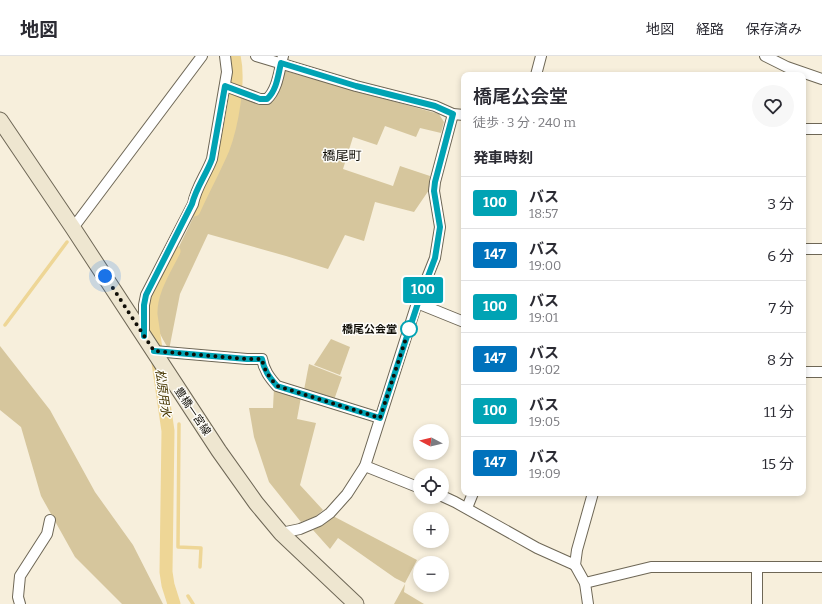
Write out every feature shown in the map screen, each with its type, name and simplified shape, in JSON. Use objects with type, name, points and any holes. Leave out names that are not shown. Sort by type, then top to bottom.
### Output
[{"type":"main road","name":"豊橋一宮線","points":[[0,120],[73,228],[219,451],[256,503],[281,533],[356,604]]},
{"type":"street","points":[[73,228],[202,56]]},
{"type":"street","points":[[144,336],[144,305],[146,295],[192,204],[195,193],[208,170],[212,159],[227,72],[224,56]]},
{"type":"street","points":[[256,56],[282,59],[356,86],[435,106],[453,114],[461,115]]},
{"type":"street","points":[[537,72],[541,56]]},
{"type":"street","points":[[765,56],[787,67],[802,72]]},
{"type":"street","points":[[225,86],[260,99],[267,99],[272,95],[275,88],[282,59]]},
{"type":"street","points":[[806,74],[822,79]]},
{"type":"street","points":[[281,533],[300,529],[319,521],[330,513],[347,494],[365,466],[418,303],[435,258],[440,227],[434,191],[435,182],[453,114]]},
{"type":"street","points":[[806,129],[822,129]]},
{"type":"street","points":[[806,249],[822,249]]},
{"type":"street","points":[[418,303],[461,321]]},
{"type":"street","points":[[154,351],[262,359],[264,368],[269,378],[277,386],[380,418]]},
{"type":"street","points":[[806,372],[822,372]]},
{"type":"street","points":[[365,466],[413,485]]},
{"type":"street","points":[[467,508],[472,496]]},
{"type":"street","points":[[588,604],[585,583],[575,565],[577,550],[592,496]]},
{"type":"street","points":[[449,499],[537,548],[575,565]]},
{"type":"street","points":[[20,604],[18,597],[20,576],[47,534],[50,520]]},
{"type":"street","points":[[585,583],[651,567],[822,567]]},
{"type":"street","points":[[756,604],[757,567]]},
{"type":"shaded area","points":[[282,70],[439,114],[444,122],[441,133],[420,128],[416,137],[385,126],[377,145],[353,137],[343,169],[393,186],[400,166],[430,176],[429,190],[414,212],[375,202],[364,241],[345,235],[328,269],[208,234],[180,294],[169,350],[158,331],[154,319],[155,296],[226,150],[237,110],[238,93],[268,101]]},
{"type":"shaded area","points":[[331,339],[350,347],[340,375],[314,365]]},
{"type":"shaded area","points":[[0,346],[50,410],[95,492],[133,545],[163,604],[122,604],[75,557],[41,496],[21,427],[0,410]]},
{"type":"shaded area","points":[[309,364],[342,377],[334,400],[304,390]]},
{"type":"shaded area","points":[[274,387],[301,397],[297,419],[316,423],[300,485],[323,510],[315,517],[301,522],[269,482],[254,437],[249,408],[273,408]]},
{"type":"shaded area","points":[[333,516],[413,558],[413,568],[405,583],[395,578],[338,538],[330,549],[313,530],[327,522]]},
{"type":"shaded area","points":[[405,584],[404,592],[424,604],[394,604]]},
{"type":"waterway","name":"松原用水","points":[[194,210],[223,149],[229,128],[236,90],[236,66],[234,56]]},
{"type":"waterway","points":[[5,325],[67,242]]},
{"type":"waterway","name":"松原用水","points":[[174,251],[155,290],[151,306],[151,315],[168,431],[166,572],[168,585],[174,604]]},
{"type":"waterway","points":[[179,424],[178,547],[201,548],[200,567]]},
{"type":"waterway","points":[[188,596],[193,604]]},
{"type":"bus line","name":"100","points":[[144,336],[144,305],[146,295],[192,204],[195,193],[208,170],[212,159],[225,86],[260,99],[267,99],[272,95],[275,88],[281,63],[356,86],[435,106],[453,114],[435,182],[434,191],[440,227],[435,258],[418,303],[380,418],[277,386],[269,378],[264,368],[262,359],[154,351]]},
{"type":"place","name":"橋尾公会堂","points":[[409,329]]},
{"type":"district","name":"橋尾町","points":[[342,155]]},
{"type":"route","points":[[105,276],[154,351],[262,359],[264,368],[269,378],[277,386],[380,418],[409,329]]}]
